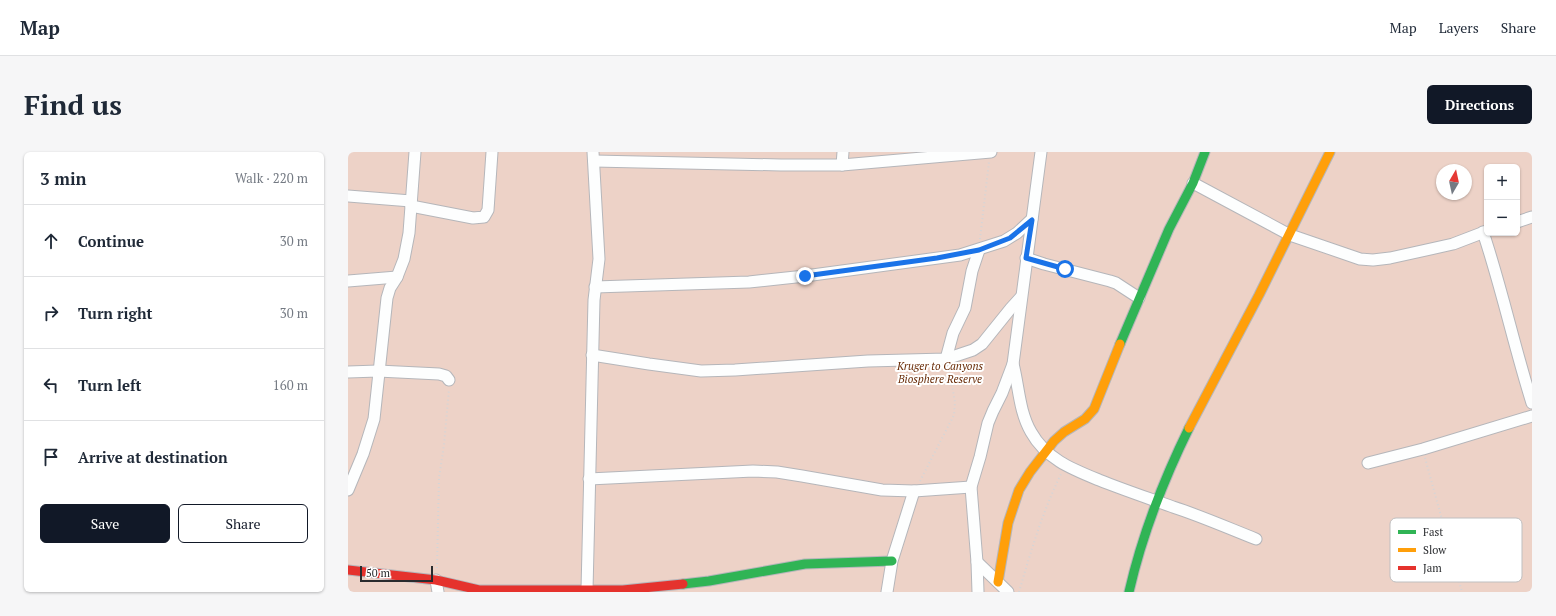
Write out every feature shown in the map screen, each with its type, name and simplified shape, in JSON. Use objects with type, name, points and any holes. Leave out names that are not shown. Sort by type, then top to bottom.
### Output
[{"type":"street","points":[[348,490],[363,454],[374,419],[387,298],[390,288],[397,277],[404,259],[409,233],[415,152]]},
{"type":"street","points":[[348,196],[411,204],[473,218],[484,217],[488,210],[492,152]]},
{"type":"street","points":[[842,165],[843,152]]},
{"type":"street","points":[[587,590],[592,355],[594,300],[599,259],[594,156],[781,165],[842,165],[991,152]]},
{"type":"street","points":[[978,592],[971,487],[988,423],[1013,364],[1041,152]]},
{"type":"street","points":[[998,582],[1008,528],[1018,491],[1022,483],[1060,435],[1085,420],[1092,413],[1139,298],[1169,230],[1193,183],[1205,152]]},
{"type":"street","points":[[1128,592],[1138,555],[1156,502],[1175,458],[1290,235],[1330,152]]},
{"type":"street","points":[[1193,183],[1290,235],[1360,259],[1373,260],[1390,258],[1453,244],[1484,232]]},
{"type":"street","points":[[1520,221],[1532,217]]},
{"type":"street","points":[[596,287],[749,282],[798,277],[937,258],[979,250],[1010,238],[1032,220]]},
{"type":"street","points":[[1486,236],[1515,346],[1532,402]]},
{"type":"street","points":[[946,359],[952,333],[965,308],[972,271],[979,250]]},
{"type":"street","points":[[1026,258],[1044,264],[1110,280],[1139,298]]},
{"type":"street","points":[[348,281],[397,277]]},
{"type":"street","points":[[592,355],[701,371],[742,370],[868,361],[946,359],[973,350],[982,344],[1021,297]]},
{"type":"street","points":[[1013,364],[1021,404],[1025,419],[1031,432],[1046,452],[1065,466],[1129,492],[1174,507],[1256,539]]},
{"type":"street","points":[[348,372],[378,371],[439,374],[446,376],[449,380]]},
{"type":"street","points":[[1368,463],[1423,449],[1532,416]]},
{"type":"street","points":[[589,479],[753,471],[777,472],[882,490],[914,491],[971,487]]},
{"type":"street","points":[[887,592],[892,561],[914,491]]},
{"type":"street","points":[[348,570],[436,580],[479,590],[623,590],[672,586],[805,564],[892,561]]},
{"type":"street","points":[[977,562],[1008,592]]},
{"type":"street","points":[[436,580],[438,592]]},
{"type":"path","points":[[979,250],[991,152]]},
{"type":"path","points":[[914,491],[954,415],[955,402],[946,359]]},
{"type":"path","points":[[436,580],[439,478],[444,445],[449,380]]},
{"type":"path","points":[[1423,449],[1442,518]]},
{"type":"path","points":[[1019,592],[1037,530],[1065,466]]},
{"type":"path","points":[[1459,582],[1462,592]]},
{"type":"green space","name":"Kruger to Canyons Biosphere Reserve","points":[[348,152],[1532,152],[1532,592],[348,592]]},
{"type":"traffic: fast","points":[[1120,344],[1169,229],[1193,183],[1205,152]]},
{"type":"traffic: fast","points":[[1129,592],[1140,550],[1154,508],[1170,468],[1189,428]]},
{"type":"traffic: fast","points":[[683,584],[709,581],[805,564],[892,561]]},
{"type":"traffic: slow","points":[[1189,428],[1259,295],[1330,152]]},
{"type":"traffic: slow","points":[[998,582],[1008,523],[1019,490],[1030,472],[1054,441],[1064,432],[1085,419],[1094,409],[1120,344]]},
{"type":"traffic: jam","points":[[348,570],[436,580],[479,590],[623,590],[683,584]]},
{"type":"route","points":[[805,276],[960,255],[1004,242],[1032,220],[1026,258],[1065,269]]}]
